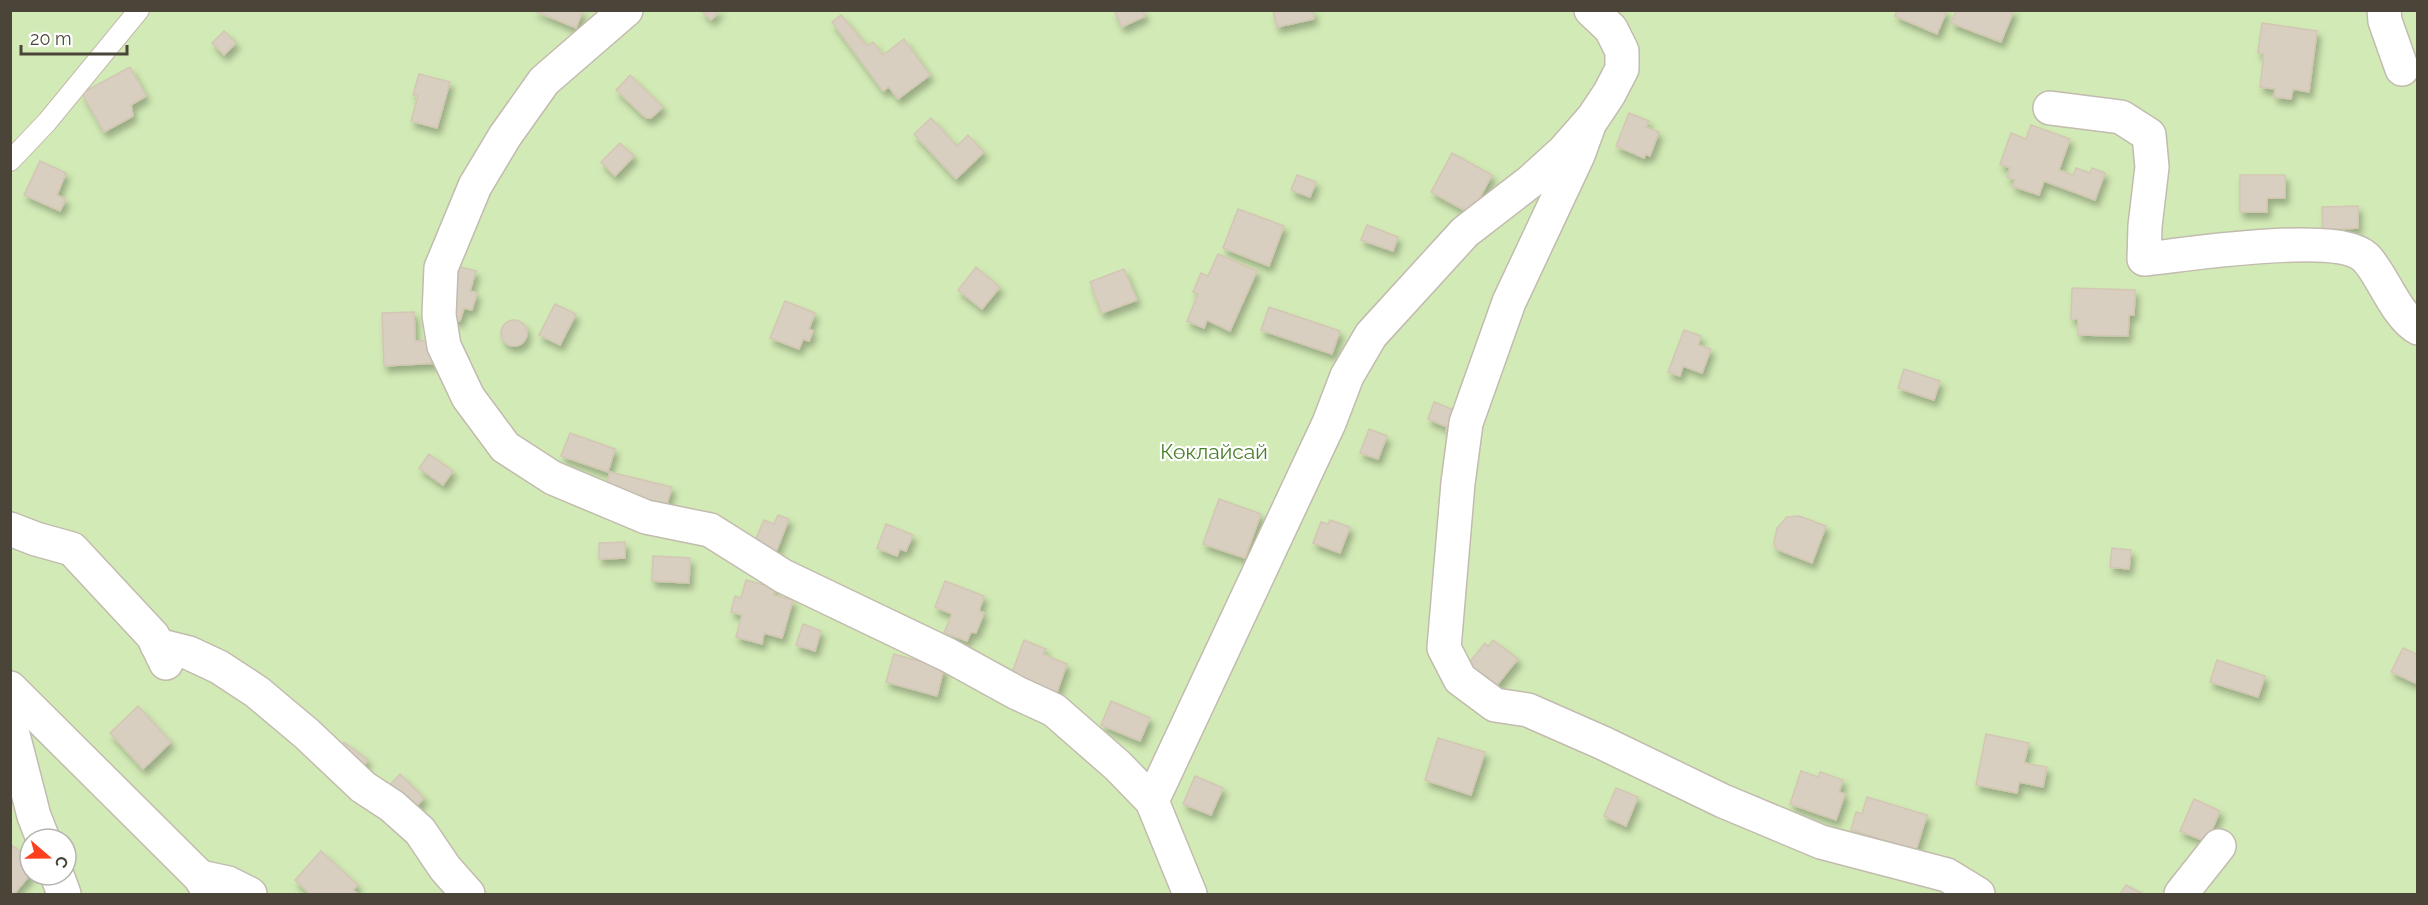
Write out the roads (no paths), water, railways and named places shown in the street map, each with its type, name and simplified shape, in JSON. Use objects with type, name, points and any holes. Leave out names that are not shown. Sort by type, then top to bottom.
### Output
[{"type":"street","points":[[626,10],[544,81],[505,136],[475,186],[441,268],[439,315],[444,346],[468,397],[505,447],[553,478],[646,517],[710,530],[783,576],[948,655],[1017,693],[1054,710],[1118,766],[1152,801],[1190,894]]},
{"type":"street","points":[[1152,801],[1329,423],[1347,376],[1371,335],[1465,232],[1531,181],[1564,151],[1590,122],[1609,94],[1622,69],[1622,51],[1611,29],[1591,10]]},
{"type":"street","points":[[2384,10],[2385,21],[2402,69]]},
{"type":"street","points":[[2050,108],[2121,117],[2149,135],[2152,167],[2145,226],[2144,259],[2285,245],[2341,247],[2365,257],[2388,293],[2418,328]]},
{"type":"street","points":[[1590,122],[1578,155],[1509,302],[1466,423],[1458,483],[1444,648],[1460,679],[1495,705],[1528,710],[1604,742],[1723,801],[1821,842],[1947,875],[1978,894]]},
{"type":"street","points":[[10,528],[36,539],[72,549],[153,636],[163,656],[189,653],[219,667],[257,692],[308,734],[363,787],[392,806],[420,831],[468,894]]},
{"type":"street","points":[[10,688],[205,886],[228,883],[250,894]]},
{"type":"street","points":[[10,723],[38,827]]},
{"type":"street","points":[[2181,894],[2219,846]]},
{"type":"lane","points":[[10,161],[47,122],[139,10]]},
{"type":"park label","name":"Көклайсай","points":[[1214,452]]}]
